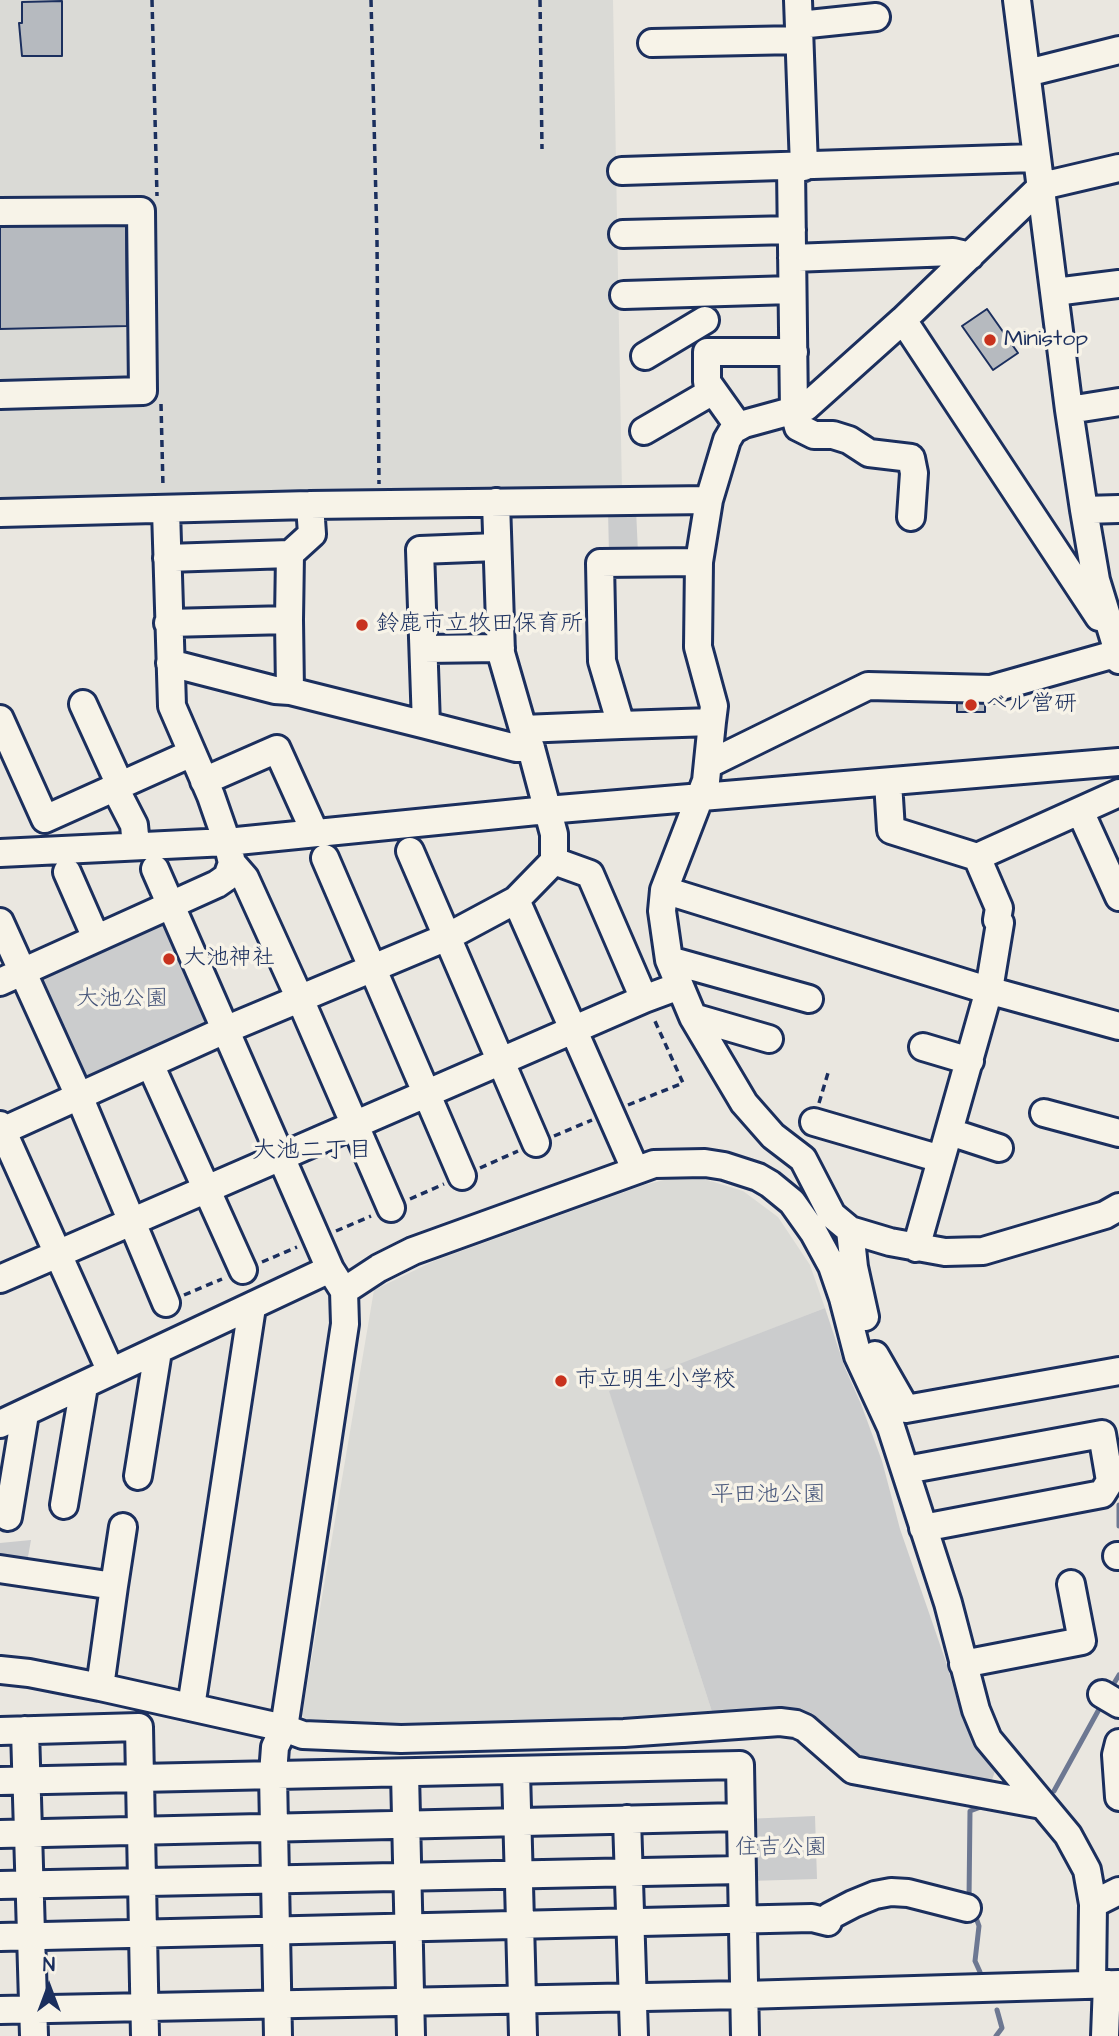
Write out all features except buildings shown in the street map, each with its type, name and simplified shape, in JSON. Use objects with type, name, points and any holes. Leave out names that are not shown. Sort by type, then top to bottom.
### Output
[{"type":"street","points":[[1017,0],[1084,510],[1096,580],[1116,652]]},
{"type":"street","points":[[652,43],[799,21],[876,17]]},
{"type":"street","points":[[799,21],[798,167],[792,230],[794,411],[798,427],[814,435],[833,435],[849,440],[869,453],[911,458],[914,473],[911,517]]},
{"type":"street","points":[[1027,73],[1119,50]]},
{"type":"street","points":[[622,171],[1037,158]]},
{"type":"street","points":[[1119,168],[1042,187],[904,320],[806,407],[733,430],[727,440],[709,500],[699,562],[698,647],[713,706],[709,764],[706,781],[664,890],[662,911],[669,960],[693,1017],[744,1103],[773,1136],[803,1159],[832,1215],[850,1230],[916,1248],[945,1252],[983,1251],[1105,1214],[1119,1207]]},
{"type":"street","points":[[0,212],[142,211],[143,391],[0,395]]},
{"type":"street","points":[[623,234],[792,230]]},
{"type":"street","points":[[792,258],[953,253],[970,256]]},
{"type":"street","points":[[1055,292],[1119,284]]},
{"type":"street","points":[[624,295],[792,290]]},
{"type":"street","points":[[697,291],[703,304],[705,320],[706,382],[739,427]]},
{"type":"street","points":[[645,356],[705,320]]},
{"type":"street","points":[[904,320],[1116,652]]},
{"type":"street","points":[[706,352],[794,352]]},
{"type":"street","points":[[644,431],[713,391]]},
{"type":"street","points":[[1069,410],[1119,402]]},
{"type":"street","points":[[0,513],[310,505],[709,500]]},
{"type":"street","points":[[111,1372],[1,1129],[225,1030],[447,937],[516,900],[554,861],[554,834],[501,648],[496,502]]},
{"type":"street","points":[[167,558],[290,554],[312,534],[310,505]]},
{"type":"street","points":[[1084,510],[1119,509]]},
{"type":"street","points":[[166,510],[172,706],[204,781],[229,853],[245,877],[391,1208]]},
{"type":"street","points":[[426,726],[420,550],[497,547]]},
{"type":"street","points":[[290,554],[290,691]]},
{"type":"street","points":[[621,726],[602,661],[600,563],[699,562]]},
{"type":"street","points":[[169,622],[289,620]]},
{"type":"street","points":[[424,649],[501,648]]},
{"type":"street","points":[[709,764],[868,686],[991,689],[1116,652]]},
{"type":"street","points":[[170,663],[516,748],[527,738],[621,726],[712,722]]},
{"type":"street","points":[[83,704],[134,825],[136,846]]},
{"type":"street","points":[[0,719],[45,819],[192,753]]},
{"type":"street","points":[[204,781],[277,749],[316,833]]},
{"type":"street","points":[[0,853],[136,846],[229,853],[316,833],[547,810],[1119,762]]},
{"type":"street","points":[[888,782],[891,830],[977,857],[1119,793]]},
{"type":"street","points":[[1080,811],[1119,897]]},
{"type":"street","points":[[410,850],[536,1143]]},
{"type":"street","points":[[11,977],[217,884],[227,877],[229,853]]},
{"type":"street","points":[[916,1248],[989,990],[1000,923],[997,920],[999,908],[977,857]]},
{"type":"street","points":[[325,858],[462,1176]]},
{"type":"street","points":[[554,861],[590,874],[644,999]]},
{"type":"street","points":[[155,869],[337,1280],[345,1324],[284,1728],[275,1747],[273,1774],[278,2036]]},
{"type":"street","points":[[67,872],[96,938]]},
{"type":"street","points":[[664,890],[989,990],[1119,1026]]},
{"type":"street","points":[[516,900],[635,1169]]},
{"type":"street","points":[[0,922],[11,977],[79,1096],[166,1303]]},
{"type":"street","points":[[669,960],[809,999]]},
{"type":"street","points":[[0,1279],[679,986]]},
{"type":"street","points":[[693,1017],[769,1039]]},
{"type":"street","points":[[923,1047],[970,1061]]},
{"type":"street","points":[[150,1064],[243,1270]]},
{"type":"street","points":[[1044,1113],[1119,1133]]},
{"type":"street","points":[[814,1122],[941,1159]]},
{"type":"street","points":[[950,1132],[999,1148]]},
{"type":"street","points":[[0,1424],[252,1307],[379,1268],[413,1251],[635,1169],[654,1164],[705,1163],[758,1177],[792,1202],[814,1233],[832,1266],[906,1470],[948,1603],[976,1710],[988,1739],[1068,1835],[1087,1870],[1106,1984],[1105,2036]]},
{"type":"street","points":[[850,1230],[865,1353],[906,1409],[1119,1371]]},
{"type":"street","points":[[191,1707],[252,1307]]},
{"type":"street","points":[[138,1476],[158,1350]]},
{"type":"street","points":[[64,1505],[84,1386]]},
{"type":"street","points":[[8,1517],[25,1414]]},
{"type":"street","points":[[906,1470],[1102,1434],[1110,1481],[1102,1494],[923,1528]]},
{"type":"street","points":[[100,1687],[123,1527]]},
{"type":"street","points":[[0,1569],[114,1586]]},
{"type":"street","points":[[963,1664],[1082,1641],[1072,1584]]},
{"type":"street","points":[[0,1670],[100,1687],[284,1728],[303,1735],[401,1739],[624,1733],[780,1722],[796,1724],[805,1728],[853,1770],[1042,1805]]},
{"type":"street","points":[[34,2036],[27,1780],[13,1730],[139,1727],[145,2036]]},
{"type":"street","points":[[1119,1743],[1116,1755],[1119,1797]]},
{"type":"street","points":[[0,1781],[740,1765],[745,2036]]},
{"type":"street","points":[[516,1770],[523,2036]]},
{"type":"street","points":[[405,1773],[411,2036]]},
{"type":"street","points":[[0,1834],[740,1817]]},
{"type":"street","points":[[627,1819],[634,2036]]},
{"type":"street","points":[[0,1885],[741,1870]]},
{"type":"street","points":[[1093,1904],[1119,1891]]},
{"type":"street","points":[[0,1937],[812,1918],[828,1922],[830,1916],[853,1904],[891,1892],[967,1908]]},
{"type":"street","points":[[0,2010],[744,1995],[1106,1984]]},
{"type":"path","points":[[371,0],[380,505]]},
{"type":"path","points":[[540,0],[542,149]]},
{"type":"shaded area","points":[[0,0],[613,0],[622,492],[0,504]]},
{"type":"shaded area","points":[[676,1177],[704,1179],[743,1191],[778,1217],[810,1265],[825,1308],[610,1392],[713,1715],[611,1722],[310,1725],[302,1715],[374,1290],[434,1261],[644,1185]]},
{"type":"green space","points":[[636,509],[638,553],[609,554],[608,510]]},
{"type":"green space","name":"大池公園","points":[[165,912],[218,1026],[85,1084],[32,973]]},
{"type":"green space","name":"平田池公園","points":[[825,1308],[845,1368],[882,1461],[900,1529],[963,1720],[978,1749],[995,1771],[991,1783],[850,1755],[800,1711],[780,1708],[713,1715],[609,1391]]},
{"type":"green space","points":[[31,1540],[26,1568],[0,1564],[0,1543]]},
{"type":"green space","name":"住吉公園","points":[[815,1816],[817,1879],[748,1881],[745,1819]]},
{"type":"waterway","points":[[1119,1505],[1119,1526]]},
{"type":"waterway","points":[[1110,1690],[1119,1675]]},
{"type":"waterway","points":[[1054,1791],[1103,1702]]},
{"type":"waterway","points":[[969,1900],[970,1811],[986,1805]]},
{"type":"waterway","points":[[974,1912],[979,1926],[975,1961],[980,1972]]},
{"type":"waterway","points":[[996,2036],[1002,2028],[997,2010]]},
{"type":"place","name":"Ministop","points":[[990,340]]},
{"type":"place","name":"鈴鹿市立牧田保育所","points":[[362,625]]},
{"type":"place","name":"べル営研","points":[[971,705]]},
{"type":"place","name":"大池神社","points":[[169,959]]},
{"type":"place","name":"市立明生小学校","points":[[561,1381]]},
{"type":"district","name":"大池二丁目","points":[[312,1152]]}]
